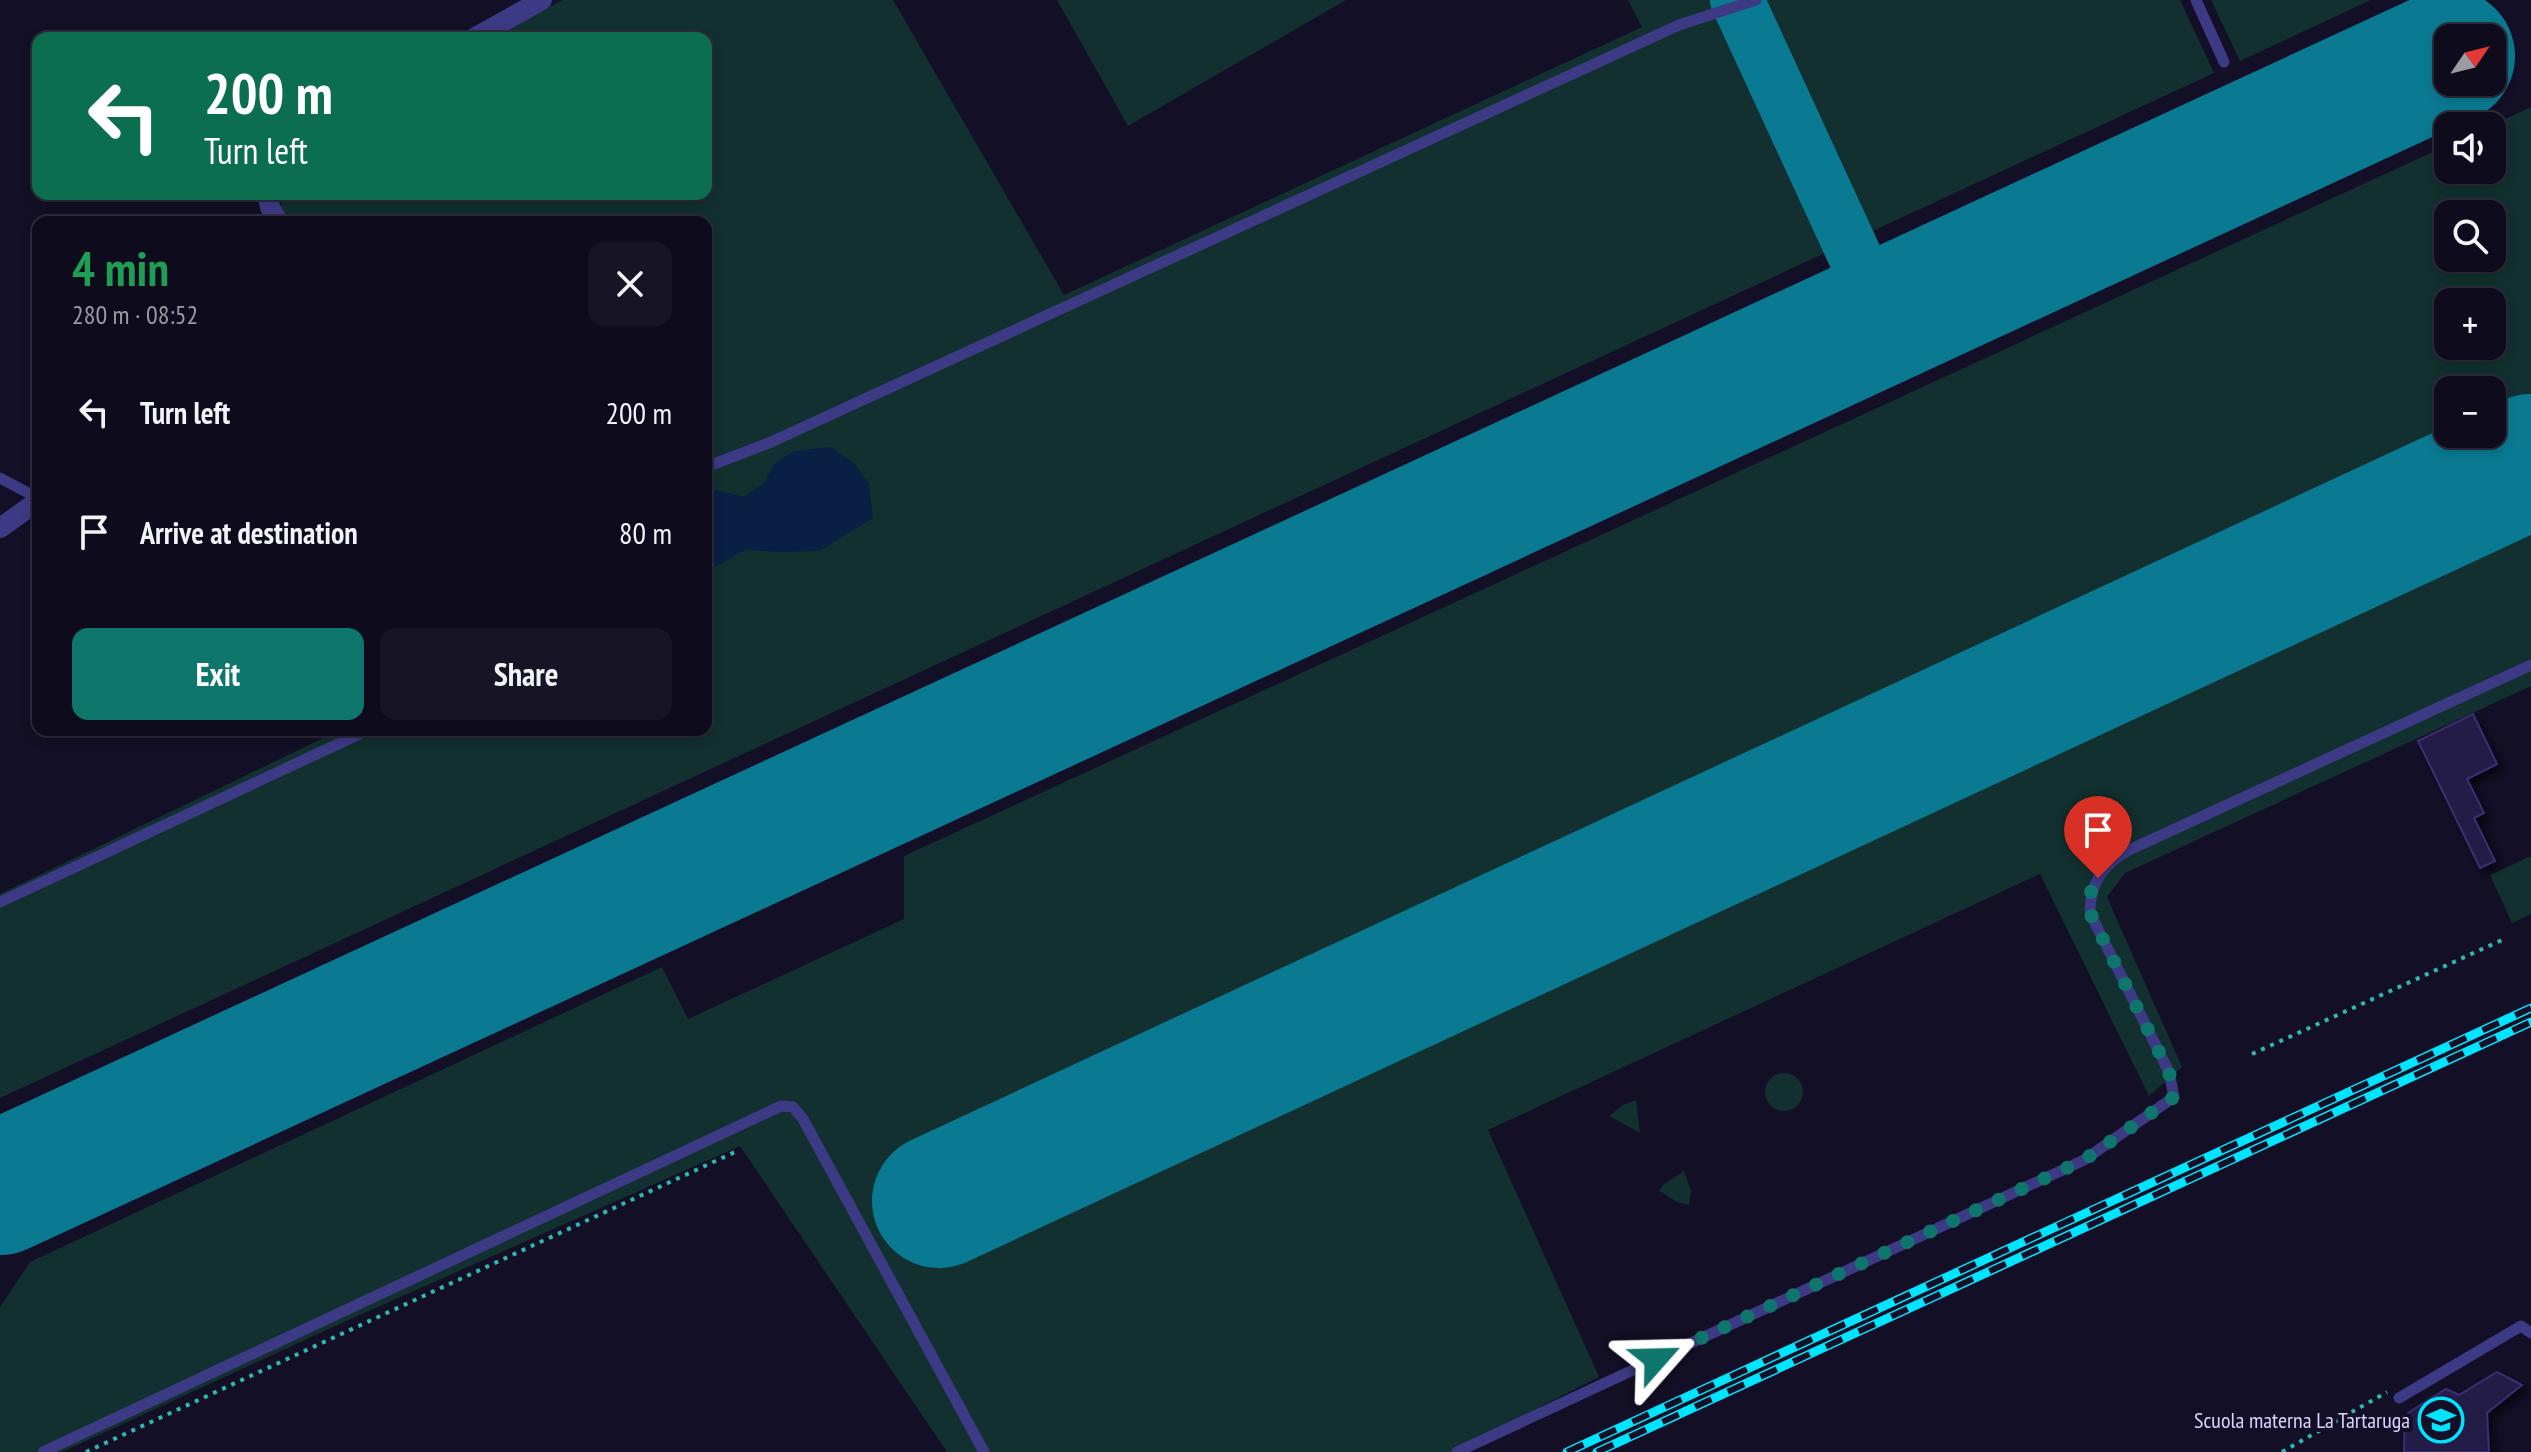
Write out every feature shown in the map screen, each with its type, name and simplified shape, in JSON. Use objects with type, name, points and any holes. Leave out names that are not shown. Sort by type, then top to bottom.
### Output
[{"type":"street","points":[[485,32],[542,0]]},
{"type":"street","points":[[0,528],[32,504]]},
{"type":"lane","points":[[712,465],[769,443],[1679,25],[1756,0]]},
{"type":"lane","points":[[2196,0],[2224,62]]},
{"type":"lane","points":[[0,478],[32,496]]},
{"type":"lane","points":[[1457,1452],[2084,1160],[2174,1097],[2169,1072],[2090,913],[2090,894],[2112,860],[2531,665]]},
{"type":"lane","points":[[0,902],[355,736]]},
{"type":"lane","points":[[43,1452],[781,1106],[793,1107],[803,1119],[984,1452]]},
{"type":"lane","points":[[2399,1398],[2521,1326],[2531,1333]]},
{"type":"path","points":[[2252,1054],[2502,940]]},
{"type":"path","points":[[86,1452],[735,1152]]},
{"type":"green space","points":[[562,0],[893,0],[1064,295],[1642,27],[1628,0],[2180,0],[2214,73],[0,1098],[0,894],[328,736],[712,736],[712,216],[286,216],[281,207],[282,200],[712,200],[712,32],[504,32]]},
{"type":"green space","points":[[1057,0],[1346,0],[1128,126]]},
{"type":"green space","points":[[2211,0],[2371,0],[2240,61]]},
{"type":"green space","points":[[2531,107],[2531,686],[2125,873],[2107,897],[2182,1067],[2149,1096],[2040,874],[1488,1130],[1599,1377],[1451,1452],[947,1452],[740,1146],[333,1327],[62,1452],[0,1452],[0,1307],[30,1262],[662,967],[688,1019],[904,919],[904,856],[2434,151],[2434,184],[2506,184],[2506,119]]},
{"type":"green space","points":[[2531,856],[2531,914],[2512,923],[2490,875]]},
{"type":"green space","points":[[1784,1073],[1797,1079],[1803,1092],[1797,1105],[1784,1111],[1771,1105],[1765,1092],[1771,1079]]},
{"type":"green space","points":[[1636,1100],[1640,1133],[1609,1116]]},
{"type":"green space","points":[[1684,1171],[1691,1191],[1689,1205],[1659,1191]]},
{"type":"water","points":[[831,447],[855,464],[869,484],[873,518],[820,551],[745,550],[712,569],[712,492],[717,490],[744,497],[764,483],[774,464],[794,451]]},
{"type":"building","points":[[2473,714],[2497,764],[2467,779],[2484,813],[2474,818],[2495,861],[2480,868],[2418,741]]},
{"type":"building","points":[[2497,1372],[2522,1385],[2487,1413],[2489,1452],[2404,1452],[2405,1415],[2446,1389],[2459,1395]]},
{"type":"taxiway","points":[[1737,0],[1883,317]]},
{"type":"runway","points":[[0,1188],[2434,62]]},
{"type":"runway","points":[[939,1201],[2531,461]]},
{"type":"railway","points":[[1567,1452],[2531,1008]]},
{"type":"railway","points":[[1597,1452],[2531,1022]]},
{"type":"place","name":"Scuola materna La Tartaruga","points":[[2441,1420]]},
{"type":"route","points":[[1656,1359],[2084,1160],[2174,1097],[2169,1072],[2090,913],[2090,894],[2098,878]]}]
